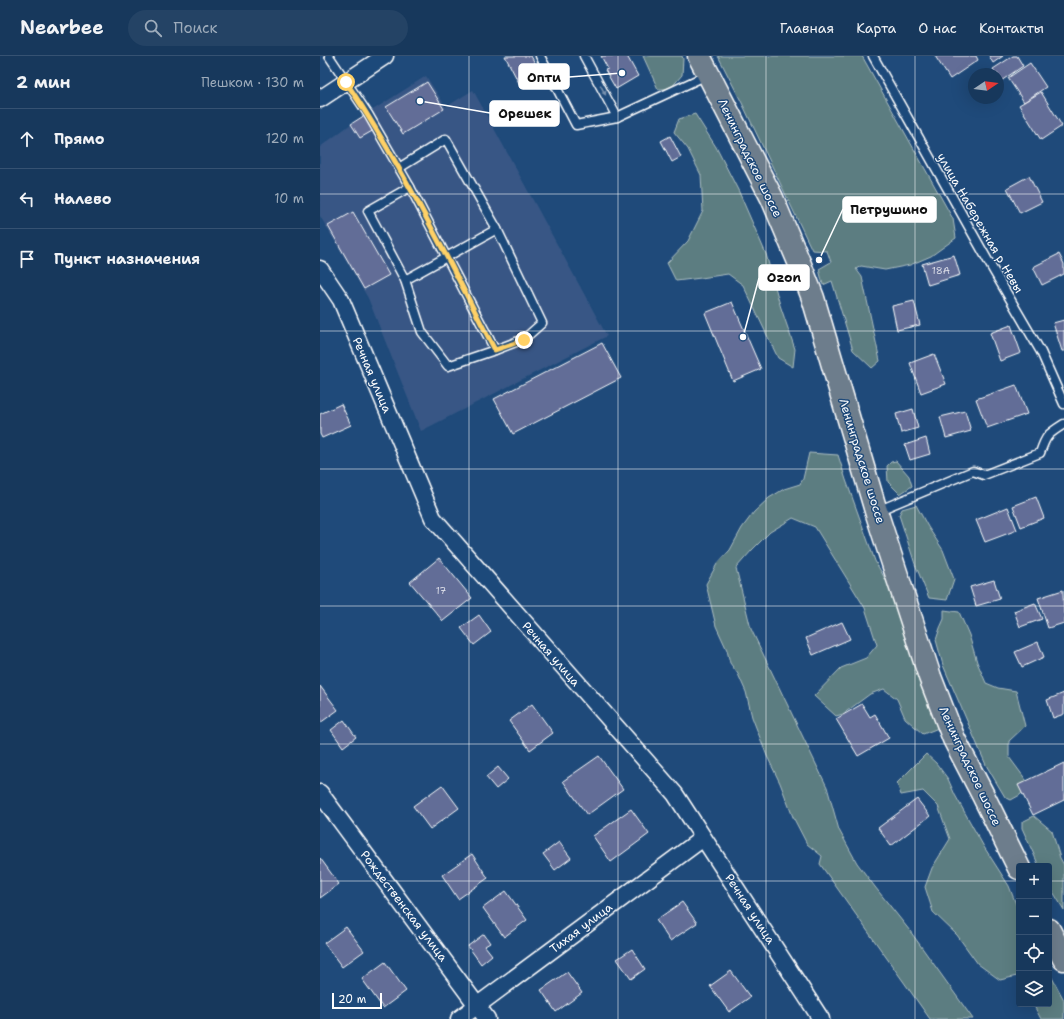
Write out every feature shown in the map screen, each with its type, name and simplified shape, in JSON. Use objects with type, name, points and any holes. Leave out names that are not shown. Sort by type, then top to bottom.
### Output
[{"type":"main road","name":"Ленинградское шоссе","points":[[704,65],[772,198],[813,298],[876,511],[930,677],[954,739],[1017,863]]},
{"type":"main road","points":[[1052,935],[1064,959]]},
{"type":"street","points":[[320,99],[385,56]]},
{"type":"street","name":"Речная улица","points":[[320,269],[341,300],[432,518],[675,794],[821,1019]]},
{"type":"street","name":"Рождественская улица","points":[[320,793],[487,1019]]},
{"type":"street","name":"Тихая улица","points":[[459,1019],[703,838]]},
{"type":"lane","points":[[329,56],[368,114],[410,186],[495,350]]},
{"type":"lane","points":[[540,56],[576,124],[617,118],[704,65]]},
{"type":"lane","points":[[584,56],[617,118]]},
{"type":"lane","name":"улица Набережная р Невы","points":[[873,56],[1041,352],[1064,404]]},
{"type":"lane","points":[[399,168],[446,139],[496,228],[542,323],[524,340],[448,366],[422,332],[405,280],[368,211],[410,186]]},
{"type":"lane","points":[[405,280],[496,228]]},
{"type":"lane","points":[[876,511],[973,471],[984,475],[1040,453],[1044,442],[1050,433],[1064,424]]},
{"type":"shaded area","points":[[426,76],[446,107],[473,90],[607,336],[421,431],[368,298],[320,216],[320,147],[351,124]]},
{"type":"green space","points":[[643,56],[682,56],[682,75],[670,89],[658,89]]},
{"type":"green space","points":[[718,56],[862,56],[953,219],[956,238],[931,256],[910,265],[885,270],[861,266],[856,269],[862,277],[880,361],[872,368],[853,350],[832,281],[823,285],[819,269],[831,262],[827,251],[812,250]]},
{"type":"green space","points":[[695,114],[716,147],[739,192],[766,254],[780,305],[795,349],[793,367],[778,358],[743,285],[728,274],[676,281],[667,263],[688,241],[703,211],[701,175],[688,149],[674,132],[679,119]]},
{"type":"green space","points":[[809,453],[838,455],[875,561],[892,591],[941,727],[923,734],[905,718],[897,699],[884,689],[870,694],[843,714],[836,716],[814,696],[841,668],[866,658],[877,645],[865,608],[815,527],[793,518],[770,532],[736,568],[751,629],[827,787],[839,830],[857,863],[910,931],[973,1019],[930,1019],[820,864],[822,856],[807,844],[793,817],[752,717],[746,692],[738,674],[730,663],[727,650],[716,626],[706,584],[717,564],[730,550],[742,528],[754,512],[769,498],[784,489],[800,484],[803,479]]},
{"type":"green space","points":[[896,461],[909,476],[912,486],[900,494],[888,482],[887,466],[891,462]]},
{"type":"green space","points":[[916,505],[943,550],[954,579],[947,600],[929,598],[915,564],[899,515],[902,509]]},
{"type":"green space","points":[[944,610],[959,612],[986,683],[998,688],[1016,691],[1025,726],[1009,741],[1009,757],[1026,780],[1026,788],[1020,795],[1011,800],[1005,797],[986,765],[943,665],[936,640],[944,619]]},
{"type":"green space","points":[[926,754],[936,763],[948,779],[955,795],[984,847],[1009,886],[1016,904],[1016,976],[1000,980],[978,964],[957,935],[933,912],[925,887],[932,868],[950,839],[938,806],[923,791],[901,795],[897,783]]},
{"type":"green space","points":[[1034,816],[1052,831],[1060,858],[1064,865],[1064,910],[1052,890],[1052,863],[1038,863],[1022,828],[1022,822]]},
{"type":"green space","points":[[1052,978],[1064,1000],[1064,1019],[1041,1019],[1035,1007],[1052,1007]]},
{"type":"building","points":[[505,56],[531,56],[541,74],[520,85]]},
{"type":"building","points":[[601,56],[627,56],[638,76],[616,89],[605,70],[608,69]]},
{"type":"building","points":[[935,56],[976,56],[978,60],[950,79]]},
{"type":"building","points":[[989,56],[1003,56],[993,63]]},
{"type":"building","points":[[1013,56],[1017,56],[1023,66],[1004,79],[1004,68],[995,68]]},
{"type":"building","points":[[1030,63],[1046,87],[1024,102],[1008,78]]},
{"type":"building","points":[[427,82],[444,109],[403,134],[386,107]]},
{"type":"building","points":[[1041,92],[1062,126],[1041,140],[1019,105]]},
{"type":"building","points":[[365,115],[374,130],[360,138],[351,124]]},
{"type":"building","points":[[670,136],[681,157],[672,162],[661,141]]},
{"type":"building","points":[[1029,176],[1042,202],[1020,213],[1007,188]]},
{"type":"building","points":[[353,212],[389,275],[364,289],[328,226]]},
{"type":"building","points":[[1059,254],[1064,264],[1064,274],[1042,285],[1033,267]]},
{"type":"building","points":[[954,255],[960,275],[928,285],[922,264]]},
{"type":"building","points":[[914,301],[920,325],[897,330],[892,306]]},
{"type":"building","points":[[732,302],[761,369],[733,381],[705,313]]},
{"type":"building","points":[[1064,320],[1064,351],[1062,351],[1053,323]]},
{"type":"building","points":[[1011,325],[1021,353],[1000,361],[990,333]]},
{"type":"building","points":[[602,343],[621,378],[513,434],[494,399]]},
{"type":"building","points":[[934,354],[946,384],[921,393],[910,363]]},
{"type":"building","points":[[1016,385],[1027,414],[987,428],[976,399]]},
{"type":"building","points":[[341,404],[351,425],[322,438],[320,434],[320,414]]},
{"type":"building","points":[[913,409],[918,428],[901,433],[896,414]]},
{"type":"building","points":[[965,411],[971,431],[946,438],[940,417]]},
{"type":"building","points":[[926,438],[930,454],[910,460],[905,445]]},
{"type":"building","points":[[1036,497],[1044,518],[1021,527],[1013,506]]},
{"type":"building","points":[[1008,507],[1017,530],[985,542],[976,520]]},
{"type":"building","points":[[439,558],[472,598],[443,621],[410,582]]},
{"type":"building","points":[[994,580],[1000,599],[976,606],[970,587]]},
{"type":"building","points":[[1063,590],[1064,623],[1048,628],[1038,598]]},
{"type":"building","points":[[1035,603],[1042,619],[1020,627],[1014,611]]},
{"type":"building","points":[[479,615],[491,632],[474,645],[461,628]]},
{"type":"building","points":[[842,622],[850,639],[813,655],[806,638]]},
{"type":"building","points":[[1038,642],[1044,657],[1022,667],[1015,652]]},
{"type":"building","points":[[320,686],[338,710],[320,723]]},
{"type":"building","points":[[1064,693],[1064,714],[1053,718],[1047,700]]},
{"type":"building","points":[[532,704],[553,733],[530,750],[509,721]]},
{"type":"building","points":[[862,704],[870,717],[875,714],[889,738],[858,756],[836,719]]},
{"type":"building","points":[[344,720],[356,737],[343,747],[331,730]]},
{"type":"building","points":[[599,756],[623,789],[587,815],[563,781]]},
{"type":"building","points":[[1064,763],[1064,800],[1033,815],[1018,785]]},
{"type":"building","points":[[498,767],[508,779],[496,789],[486,777]]},
{"type":"building","points":[[442,785],[459,808],[430,829],[413,806]]},
{"type":"building","points":[[917,799],[930,816],[891,846],[878,828]]},
{"type":"building","points":[[631,809],[649,834],[611,862],[593,836]]},
{"type":"building","points":[[559,842],[571,858],[555,870],[543,854]]},
{"type":"building","points":[[472,854],[488,878],[458,899],[442,875]]},
{"type":"building","points":[[320,858],[339,884],[320,898]]},
{"type":"building","points":[[506,891],[527,920],[504,937],[483,908]]},
{"type":"building","points":[[682,902],[697,923],[670,941],[656,920]]},
{"type":"building","points":[[346,927],[364,951],[342,967],[324,943]]},
{"type":"building","points":[[484,934],[490,943],[485,946],[492,955],[481,964],[468,946]]},
{"type":"building","points":[[632,949],[645,969],[631,979],[617,959]]},
{"type":"building","points":[[385,962],[406,991],[383,1008],[362,979]]},
{"type":"building","points":[[731,971],[750,997],[729,1012],[710,986]]},
{"type":"building","points":[[567,972],[582,993],[556,1012],[541,990]]},
{"type":"place","name":"Опти","points":[[622,73]]},
{"type":"place","name":"Орешек","points":[[420,101]]},
{"type":"place","name":"Петрушино","points":[[819,260]]},
{"type":"place","name":"Ozon","points":[[743,337]]},
{"type":"route","points":[[346,82],[368,114],[410,186],[495,350],[524,340]]}]
